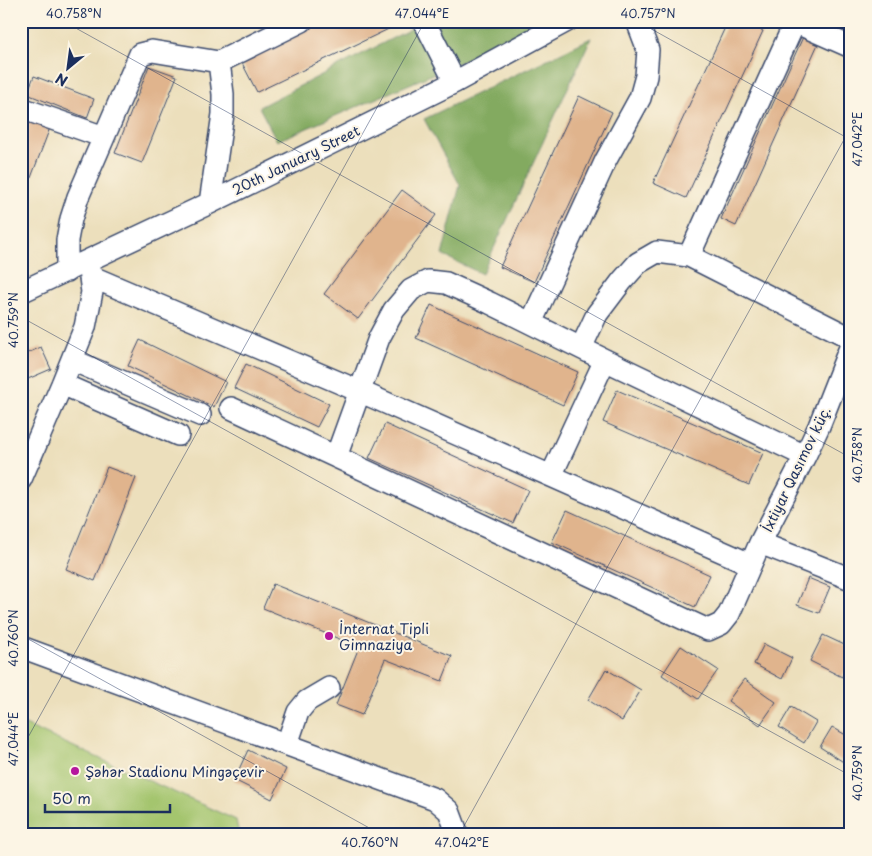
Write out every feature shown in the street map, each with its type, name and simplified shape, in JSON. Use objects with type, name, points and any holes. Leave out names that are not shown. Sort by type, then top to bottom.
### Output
[{"type":"street","points":[[67,271],[67,240],[78,197],[140,54],[152,50],[219,62],[302,21]]},
{"type":"street","points":[[424,21],[455,82]]},
{"type":"street","name":"20th January Street","points":[[21,292],[67,271],[89,268],[210,203],[455,82],[567,21]]},
{"type":"street","points":[[531,323],[606,160],[640,98],[646,76],[648,50],[637,21]]},
{"type":"street","points":[[689,256],[793,22],[851,47]]},
{"type":"street","points":[[210,203],[223,114],[223,94],[219,62]]},
{"type":"street","points":[[21,108],[104,137]]},
{"type":"street","points":[[581,348],[597,314],[622,281],[638,262],[657,252],[689,256],[851,338]]},
{"type":"street","points":[[21,480],[84,328],[92,292],[89,268]]},
{"type":"street","points":[[89,268],[360,391],[750,564]]},
{"type":"street","points":[[231,408],[336,457],[379,338],[394,310],[411,290],[428,281],[446,283],[805,456]]},
{"type":"street","name":"İxtiyar Qasımov küç.","points":[[336,457],[708,630],[721,624],[729,614],[760,543],[805,456],[846,370],[851,345]]},
{"type":"street","points":[[72,360],[200,415]]},
{"type":"street","points":[[551,476],[605,360]]},
{"type":"street","points":[[62,384],[178,435]]},
{"type":"street","points":[[760,543],[851,579]]},
{"type":"street","points":[[21,647],[435,799],[450,811],[458,835]]},
{"type":"street","points":[[287,744],[298,712],[307,701],[329,688]]},
{"type":"green space","points":[[426,21],[545,21],[468,59],[277,141],[259,107]]},
{"type":"green space","points":[[591,38],[482,274],[442,255],[460,185],[424,119]]},
{"type":"green space","name":"Şəhər Stadionu Mingəçevir","points":[[21,723],[236,820],[239,835],[21,835]]},
{"type":"building","points":[[324,21],[401,21],[401,23],[257,92],[241,61]]},
{"type":"building","points":[[728,21],[743,21],[763,31],[686,198],[653,183]]},
{"type":"building","points":[[803,37],[818,44],[736,226],[721,219]]},
{"type":"building","points":[[149,66],[177,76],[142,163],[115,153]]},
{"type":"building","points":[[34,76],[94,99],[87,118],[27,94]]},
{"type":"building","points":[[579,96],[612,112],[534,282],[500,267]]},
{"type":"building","points":[[21,119],[51,125],[21,204]]},
{"type":"building","points":[[402,190],[436,215],[358,319],[324,294]]},
{"type":"building","points":[[431,305],[578,372],[563,405],[416,338]]},
{"type":"building","points":[[140,340],[226,382],[214,407],[128,366]]},
{"type":"building","points":[[41,347],[51,369],[21,382],[21,356]]},
{"type":"building","points":[[246,364],[329,404],[317,427],[234,388]]},
{"type":"building","points":[[617,390],[763,453],[749,485],[603,422]]},
{"type":"building","points":[[385,424],[528,490],[513,523],[369,458]]},
{"type":"building","points":[[107,467],[136,478],[95,581],[66,569]]},
{"type":"building","points":[[567,510],[710,575],[695,607],[552,542]]},
{"type":"building","points":[[808,578],[830,587],[819,613],[797,605]]},
{"type":"building","points":[[273,584],[452,656],[442,681],[385,659],[362,715],[336,705],[359,647],[263,608]]},
{"type":"building","points":[[823,635],[851,648],[851,659],[842,677],[810,661]]},
{"type":"building","points":[[764,644],[792,658],[782,679],[754,664]]},
{"type":"building","points":[[681,646],[718,670],[698,699],[662,675]]},
{"type":"building","points":[[606,669],[641,690],[622,721],[588,700]]},
{"type":"building","points":[[744,679],[776,702],[760,725],[728,701]]},
{"type":"building","points":[[791,707],[816,722],[804,743],[779,727]]},
{"type":"building","points":[[832,727],[851,738],[851,753],[845,763],[820,747]]},
{"type":"building","points":[[248,750],[286,769],[272,799],[234,780]]},
{"type":"place","name":"İnternat Tipli Gimnaziya","points":[[329,636]]},
{"type":"place","name":"Şəhər Stadionu Mingəçevir","points":[[75,771]]}]
